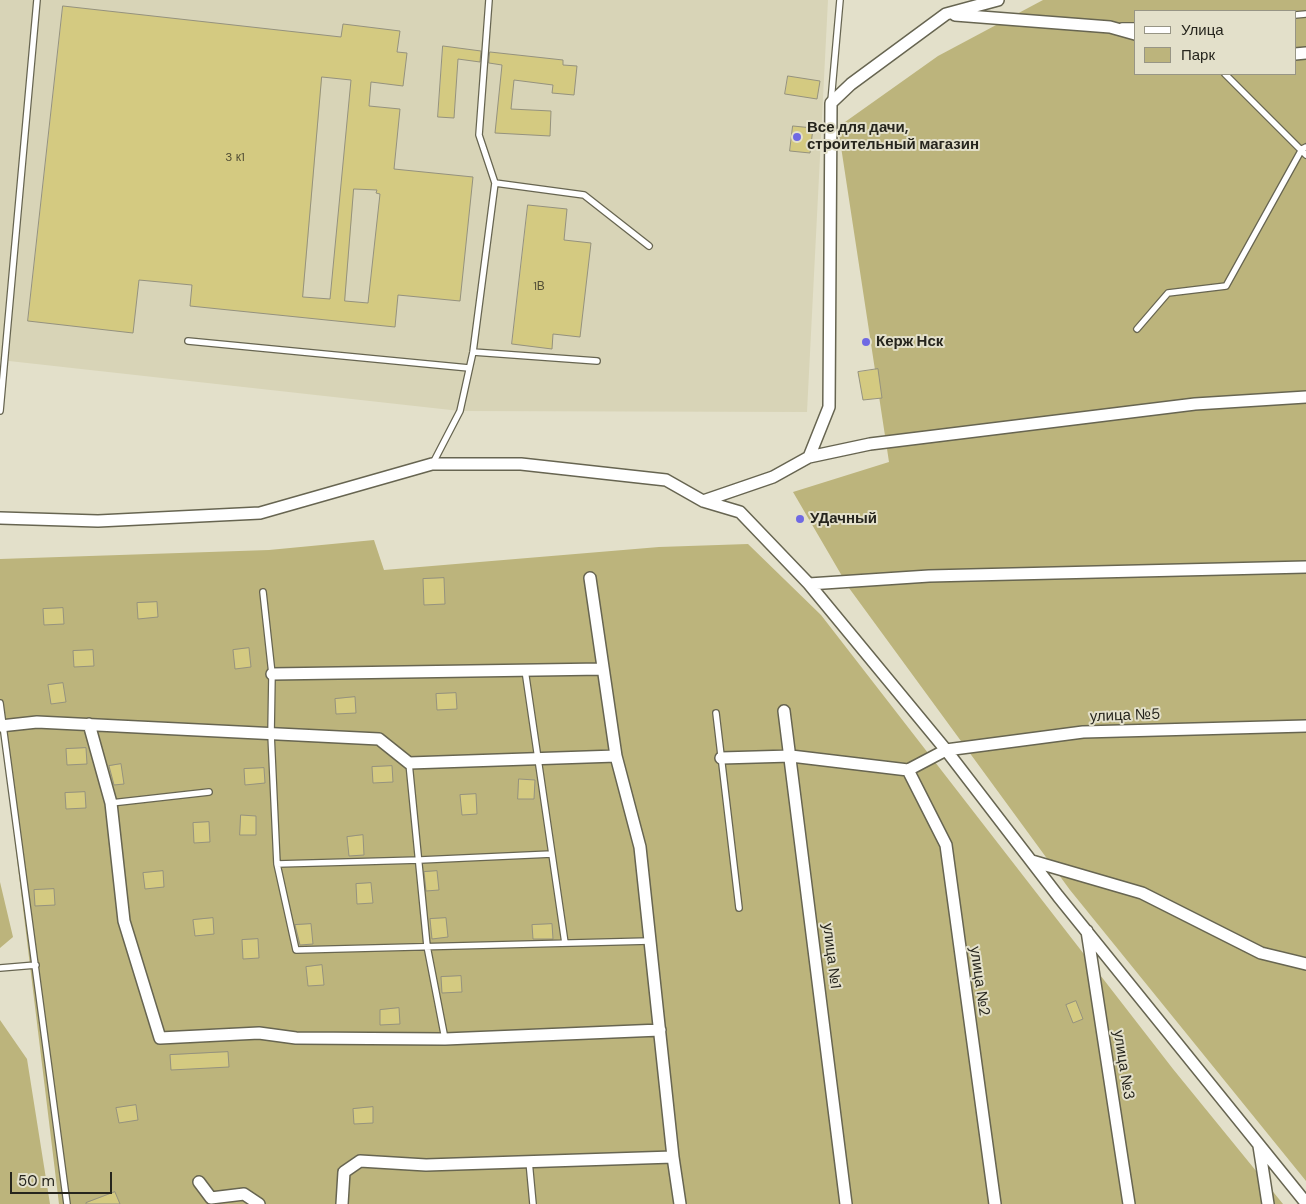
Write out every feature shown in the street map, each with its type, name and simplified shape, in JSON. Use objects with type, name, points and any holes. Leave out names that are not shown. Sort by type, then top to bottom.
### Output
[{"type":"street","points":[[809,456],[829,407],[831,103],[851,84],[946,14],[998,0]]},
{"type":"street","points":[[946,14],[1110,27],[1134,34]]},
{"type":"street","points":[[704,501],[773,477],[809,456],[870,444],[1195,404],[1306,397]]},
{"type":"street","points":[[0,518],[98,521],[260,513],[432,464],[521,464],[666,480],[704,501],[740,512],[809,584],[946,750],[1087,932],[1306,1203]]},
{"type":"street","points":[[809,584],[929,576],[1306,567]]},
{"type":"street","points":[[590,578],[616,756],[640,847],[673,1157],[680,1204]]},
{"type":"street","points":[[272,674],[603,669]]},
{"type":"street","name":"улица №1","points":[[784,711],[846,1204]]},
{"type":"street","points":[[1,726],[37,722],[379,739],[409,763],[616,756]]},
{"type":"street","points":[[89,724],[111,803],[124,921],[160,1038],[259,1033],[296,1038],[445,1040],[660,1030]]},
{"type":"street","name":"улица №5","points":[[946,750],[1083,732],[1306,726]]},
{"type":"street","points":[[721,758],[791,756],[908,770],[946,750]]},
{"type":"street","name":"улица №2","points":[[908,770],[946,845],[995,1204]]},
{"type":"street","points":[[1032,861],[1142,893],[1261,953],[1306,964]]},
{"type":"street","name":"улица №3","points":[[1087,932],[1129,1204]]},
{"type":"street","points":[[1259,1145],[1268,1204]]},
{"type":"street","points":[[342,1204],[344,1172],[360,1161],[426,1165],[529,1160],[673,1157]]},
{"type":"street","points":[[199,1182],[211,1198],[244,1194],[259,1204]]},
{"type":"lane","points":[[0,411],[37,0]]},
{"type":"lane","points":[[432,464],[460,411],[473,352],[495,183],[479,135],[489,0]]},
{"type":"lane","points":[[831,103],[840,0]]},
{"type":"lane","points":[[1110,27],[1134,26]]},
{"type":"lane","points":[[1226,75],[1304,148],[1306,155]]},
{"type":"lane","points":[[1138,329],[1168,293],[1226,286],[1304,148]]},
{"type":"lane","points":[[495,183],[584,195],[649,246]]},
{"type":"lane","points":[[188,341],[469,368]]},
{"type":"lane","points":[[473,352],[597,361]]},
{"type":"lane","points":[[263,592],[272,674],[271,734],[276,864],[296,950],[650,941]]},
{"type":"lane","points":[[524,670],[565,943]]},
{"type":"lane","points":[[0,703],[1,726],[36,965],[67,1204]]},
{"type":"lane","points":[[716,713],[739,908]]},
{"type":"lane","points":[[409,763],[427,946],[445,1040]]},
{"type":"lane","points":[[111,803],[209,792]]},
{"type":"lane","points":[[276,864],[552,854]]},
{"type":"lane","points":[[0,968],[36,965]]},
{"type":"lane","points":[[529,1160],[533,1204]]},
{"type":"shaded area","points":[[0,0],[828,0],[807,412],[460,411],[0,360]]},
{"type":"green space","points":[[1043,0],[1306,0],[1306,1181],[1070,890],[849,588],[793,492],[889,462],[838,127],[938,56]]},
{"type":"green space","points":[[374,540],[384,570],[659,547],[748,544],[821,615],[1173,1069],[1283,1204],[59,1204],[0,719],[0,559],[269,550]]},
{"type":"green space","points":[[0,882],[13,937],[0,948]]},
{"type":"green space","points":[[0,1020],[27,1059],[50,1204],[0,1204]]},
{"type":"building","points":[[63,6],[341,37],[343,24],[400,31],[397,52],[407,53],[403,86],[371,82],[369,106],[400,109],[394,169],[473,177],[460,301],[398,295],[395,327],[190,306],[192,285],[139,280],[133,333],[28,321]],"holes":[[[322,77],[351,80],[330,299],[303,297]],[[354,189],[377,190],[376,193],[380,194],[368,303],[345,301]]]},
{"type":"building","points":[[443,46],[481,51],[480,62],[458,59],[454,118],[438,117]]},
{"type":"building","points":[[490,52],[563,60],[563,65],[577,66],[574,95],[552,93],[553,85],[514,80],[511,109],[551,111],[550,136],[495,133],[502,65],[489,63]]},
{"type":"building","points":[[788,76],[820,81],[817,99],[785,94]]},
{"type":"building","points":[[793,126],[813,128],[810,153],[790,151]]},
{"type":"building","points":[[528,205],[567,209],[564,240],[591,243],[580,337],[553,334],[552,349],[512,344]]},
{"type":"building","points":[[878,369],[882,398],[863,400],[858,372]]},
{"type":"building","points":[[444,578],[445,604],[424,605],[423,579]]},
{"type":"building","points":[[157,602],[158,617],[138,619],[137,603]]},
{"type":"building","points":[[63,608],[64,624],[44,625],[43,609]]},
{"type":"building","points":[[249,648],[251,667],[235,669],[233,650]]},
{"type":"building","points":[[93,650],[94,666],[74,667],[73,651]]},
{"type":"building","points":[[63,683],[66,702],[51,704],[48,685]]},
{"type":"building","points":[[456,693],[457,709],[437,710],[436,694]]},
{"type":"building","points":[[355,697],[356,713],[336,714],[335,699]]},
{"type":"building","points":[[86,748],[87,764],[67,765],[66,749]]},
{"type":"building","points":[[121,764],[124,784],[114,785],[109,766]]},
{"type":"building","points":[[392,766],[393,782],[373,783],[372,767]]},
{"type":"building","points":[[264,768],[265,783],[245,785],[244,769]]},
{"type":"building","points":[[519,779],[535,780],[534,799],[518,799]]},
{"type":"building","points":[[85,792],[86,808],[66,809],[65,793]]},
{"type":"building","points":[[476,794],[477,814],[462,815],[460,795]]},
{"type":"building","points":[[241,815],[256,816],[256,835],[240,835]]},
{"type":"building","points":[[209,822],[210,842],[194,843],[193,823]]},
{"type":"building","points":[[363,835],[364,855],[349,856],[347,837]]},
{"type":"building","points":[[163,871],[164,887],[145,889],[143,873]]},
{"type":"building","points":[[437,871],[439,890],[426,891],[424,872]]},
{"type":"building","points":[[371,883],[373,903],[357,904],[356,884]]},
{"type":"building","points":[[54,889],[55,905],[35,906],[34,890]]},
{"type":"building","points":[[213,918],[214,934],[195,936],[193,920]]},
{"type":"building","points":[[446,918],[448,937],[432,939],[430,919]]},
{"type":"building","points":[[311,924],[313,944],[300,945],[295,925]]},
{"type":"building","points":[[552,924],[553,939],[533,939],[532,925]]},
{"type":"building","points":[[258,939],[259,958],[243,959],[242,940]]},
{"type":"building","points":[[322,965],[324,985],[308,986],[306,967]]},
{"type":"building","points":[[461,976],[462,992],[442,993],[441,977]]},
{"type":"building","points":[[1076,1001],[1083,1019],[1073,1023],[1066,1005]]},
{"type":"building","points":[[399,1008],[400,1024],[380,1025],[380,1010]]},
{"type":"building","points":[[228,1052],[229,1067],[171,1070],[170,1055]]},
{"type":"building","points":[[136,1105],[138,1120],[119,1123],[116,1108]]},
{"type":"building","points":[[373,1107],[373,1123],[354,1124],[353,1109]]},
{"type":"building","points":[[115,1192],[120,1204],[86,1204],[86,1203]]},
{"type":"place","name":"Все для дачи, строительный магазин","points":[[797,137]]},
{"type":"place","name":"Керж Нск","points":[[866,342]]},
{"type":"place","name":"УДачный","points":[[800,519]]}]
